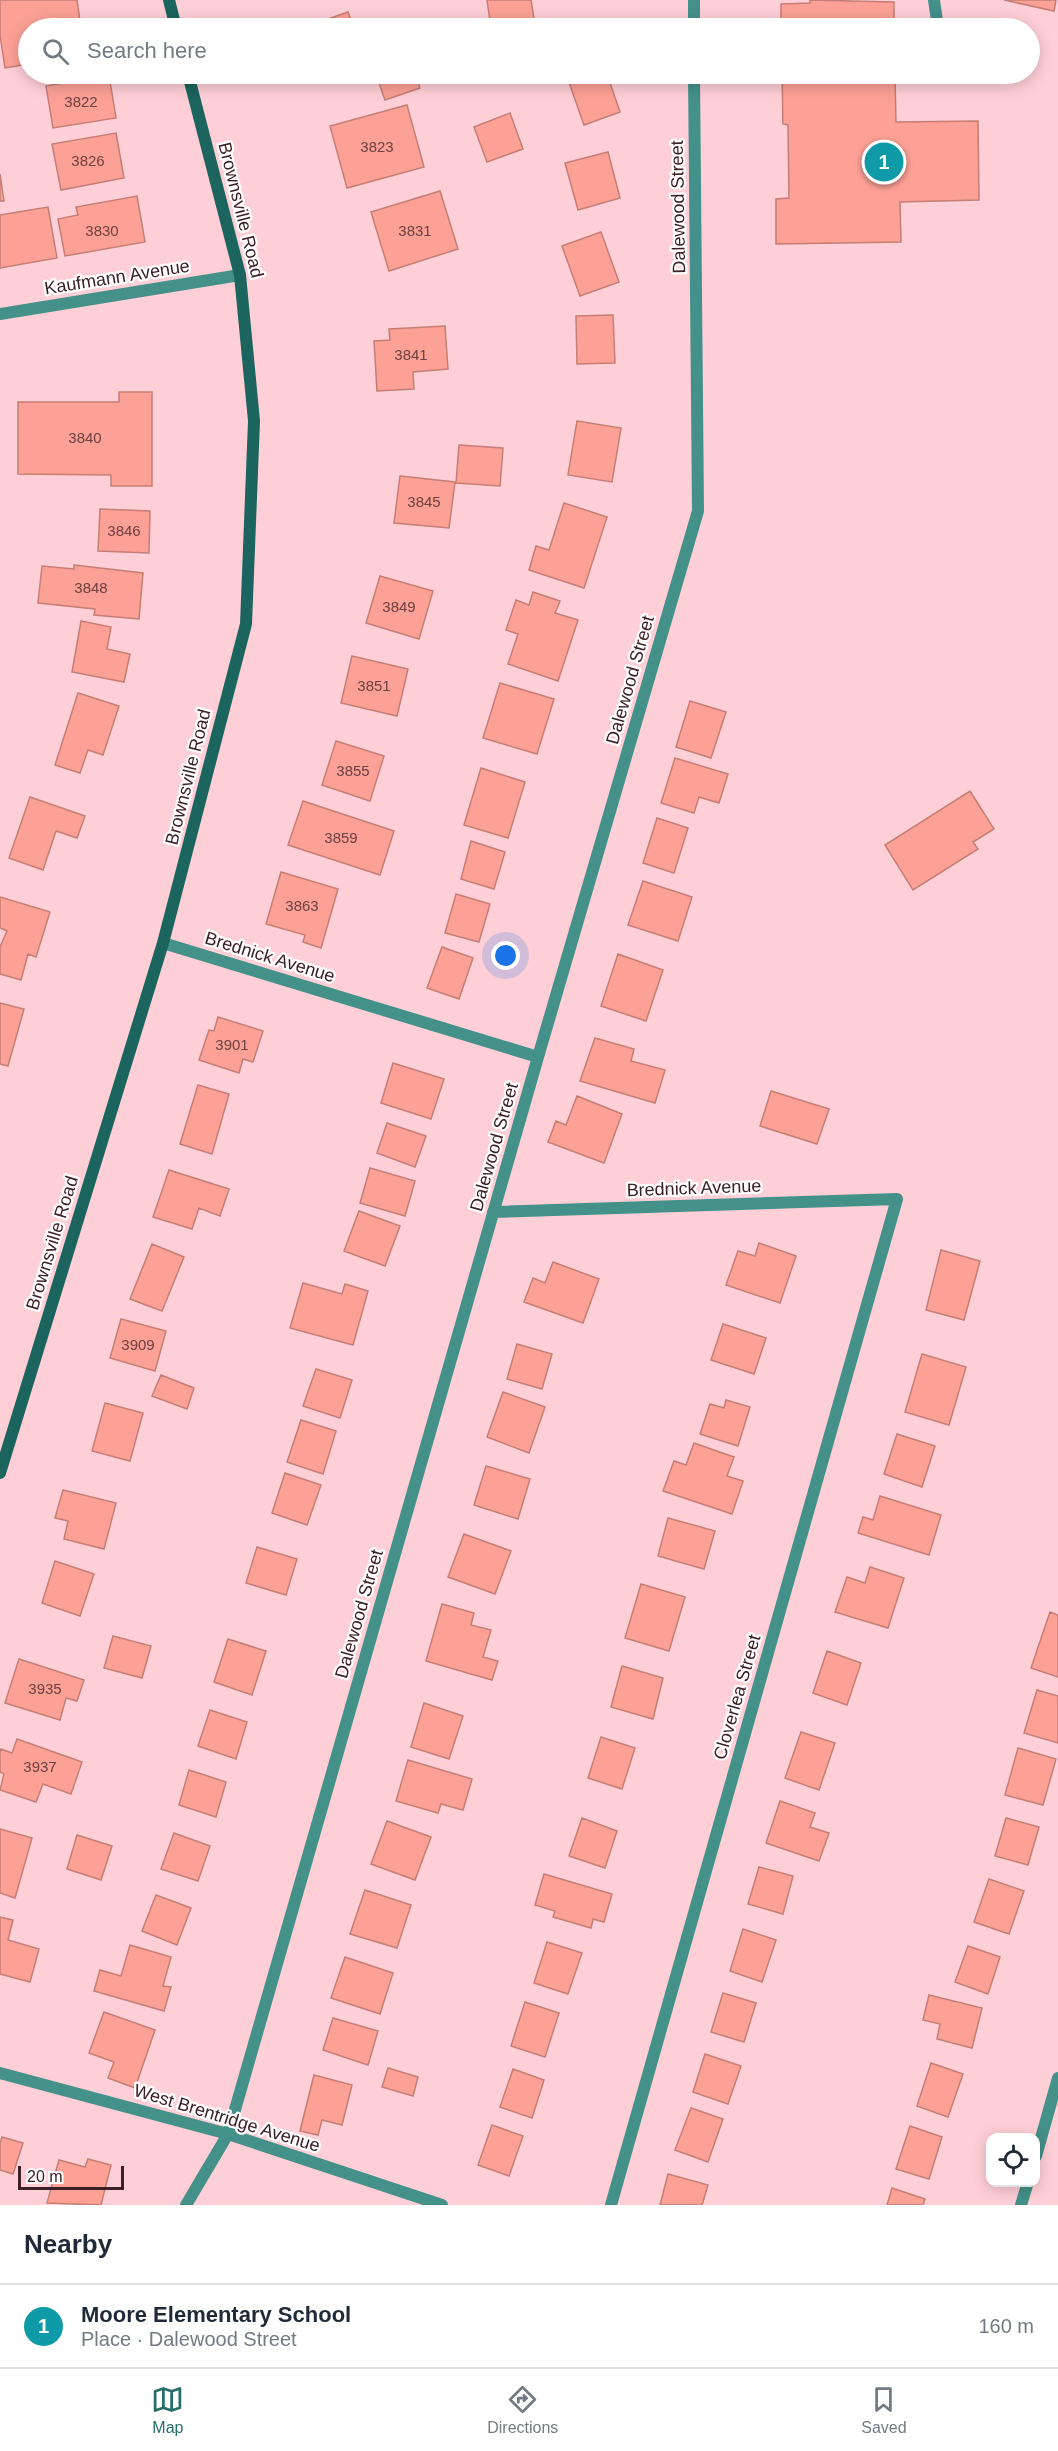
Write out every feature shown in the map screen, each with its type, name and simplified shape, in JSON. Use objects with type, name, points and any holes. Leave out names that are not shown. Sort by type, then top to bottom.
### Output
[{"type":"main road","points":[[169,0],[174,18]]},
{"type":"main road","name":"Brownsville Road","points":[[0,1473],[163,943],[246,624],[254,421],[240,275],[191,84]]},
{"type":"street","points":[[694,0],[694,18]]},
{"type":"street","points":[[934,0],[937,18]]},
{"type":"street","name":"Dalewood Street","points":[[186,2205],[228,2134],[493,1212],[698,511],[694,84]]},
{"type":"street","name":"Kaufmann Avenue","points":[[0,314],[240,275]]},
{"type":"street","name":"Brednick Avenue","points":[[163,943],[538,1057]]},
{"type":"street","name":"Brednick Avenue","points":[[493,1212],[897,1199]]},
{"type":"street","name":"Cloverlea Street","points":[[611,2205],[897,1199]]},
{"type":"street","name":"West Brentridge Avenue","points":[[0,2073],[228,2134],[442,2205]]},
{"type":"street","points":[[1040,2139],[1058,2078]]},
{"type":"street","points":[[1022,2205],[1027,2187]]},
{"type":"building","points":[[0,0],[77,0],[80,18],[18,18],[18,66],[5,68],[0,35]]},
{"type":"building","points":[[487,0],[531,0],[534,18],[490,18]]},
{"type":"building","points":[[810,0],[894,2],[894,18],[781,18],[781,4],[810,3]]},
{"type":"building","points":[[1004,0],[1056,0],[1054,11]]},
{"type":"building","points":[[348,12],[350,18],[331,18]]},
{"type":"building","points":[[110,84],[116,118],[53,128],[46,86]]},
{"type":"building","points":[[379,84],[419,84],[420,88],[385,100]]},
{"type":"building","points":[[570,84],[610,84],[620,112],[584,125]]},
{"type":"building","points":[[782,84],[895,84],[896,122],[978,121],[979,200],[900,202],[901,242],[776,244],[776,199],[789,198],[788,125],[783,124]]},
{"type":"building","points":[[407,105],[424,167],[347,188],[330,126]]},
{"type":"building","points":[[510,113],[523,149],[487,162],[474,127]]},
{"type":"building","points":[[116,133],[124,178],[61,190],[52,144]]},
{"type":"building","points":[[608,152],[620,198],[578,210],[565,163]]},
{"type":"building","points":[[0,174],[4,201],[0,201]]},
{"type":"building","points":[[440,191],[458,249],[389,271],[371,212]]},
{"type":"building","points":[[137,196],[145,242],[65,256],[58,219],[78,215],[76,207]]},
{"type":"building","points":[[48,207],[57,258],[0,268],[0,215]]},
{"type":"building","points":[[601,232],[619,282],[580,296],[562,246]]},
{"type":"building","points":[[613,315],[615,363],[577,364],[576,316]]},
{"type":"building","points":[[445,326],[448,369],[413,372],[414,389],[377,391],[374,341],[390,340],[389,329]]},
{"type":"building","points":[[119,392],[152,392],[152,486],[111,486],[111,475],[18,474],[18,402],[119,402]]},
{"type":"building","points":[[577,421],[621,428],[612,482],[568,475]]},
{"type":"building","points":[[459,445],[503,448],[500,486],[456,483]]},
{"type":"building","points":[[400,476],[455,482],[449,528],[394,523]]},
{"type":"building","points":[[564,503],[607,517],[584,588],[529,570],[536,546],[549,550]]},
{"type":"building","points":[[100,509],[150,511],[149,553],[98,551]]},
{"type":"building","points":[[74,565],[143,573],[139,619],[94,615],[95,609],[38,603],[42,566],[74,569]]},
{"type":"building","points":[[380,576],[433,591],[419,639],[366,623]]},
{"type":"building","points":[[533,592],[560,601],[555,613],[578,620],[558,681],[508,664],[518,634],[506,630],[516,600],[529,605]]},
{"type":"building","points":[[81,621],[111,627],[107,649],[130,654],[124,682],[72,672]]},
{"type":"building","points":[[352,656],[408,669],[397,716],[341,703]]},
{"type":"building","points":[[500,683],[554,699],[537,754],[483,738]]},
{"type":"building","points":[[78,693],[119,706],[103,755],[88,750],[80,773],[55,765]]},
{"type":"building","points":[[690,701],[726,712],[711,758],[676,747]]},
{"type":"building","points":[[336,741],[384,756],[370,801],[322,785]]},
{"type":"building","points":[[675,758],[728,774],[719,803],[699,797],[694,813],[661,803]]},
{"type":"building","points":[[481,768],[525,782],[508,838],[464,825]]},
{"type":"building","points":[[970,791],[994,829],[973,842],[978,849],[913,890],[885,845]]},
{"type":"building","points":[[30,797],[85,816],[77,838],[56,831],[43,870],[9,858]]},
{"type":"building","points":[[303,801],[394,831],[380,875],[288,845]]},
{"type":"building","points":[[657,818],[688,828],[674,873],[643,863]]},
{"type":"building","points":[[471,841],[505,852],[494,889],[461,879]]},
{"type":"building","points":[[281,872],[338,889],[321,948],[303,942],[305,935],[266,924]]},
{"type":"building","points":[[643,881],[692,897],[678,941],[628,925]]},
{"type":"building","points":[[456,894],[490,904],[479,942],[445,933]]},
{"type":"building","points":[[0,897],[50,912],[36,957],[28,954],[21,980],[0,974],[0,947],[7,931],[0,928]]},
{"type":"building","points":[[442,947],[473,958],[459,999],[427,988]]},
{"type":"building","points":[[618,954],[663,970],[646,1021],[601,1006]]},
{"type":"building","points":[[0,1003],[24,1009],[8,1066],[0,1064]]},
{"type":"building","points":[[218,1017],[263,1031],[253,1062],[243,1059],[239,1073],[199,1060],[209,1030],[214,1031]]},
{"type":"building","points":[[595,1038],[634,1049],[631,1061],[665,1070],[655,1103],[580,1081]]},
{"type":"building","points":[[393,1063],[444,1079],[431,1119],[381,1103]]},
{"type":"building","points":[[198,1085],[229,1094],[212,1154],[180,1144]]},
{"type":"building","points":[[771,1091],[829,1109],[817,1144],[760,1126]]},
{"type":"building","points":[[577,1096],[622,1114],[604,1163],[548,1142],[556,1121],[566,1125]]},
{"type":"building","points":[[387,1123],[426,1136],[415,1167],[377,1153]]},
{"type":"building","points":[[370,1168],[415,1181],[405,1216],[360,1203]]},
{"type":"building","points":[[169,1170],[229,1189],[220,1216],[199,1208],[192,1229],[153,1217]]},
{"type":"building","points":[[359,1211],[400,1226],[385,1266],[344,1251]]},
{"type":"building","points":[[759,1243],[796,1256],[780,1303],[726,1285],[738,1251],[755,1256]]},
{"type":"building","points":[[152,1244],[184,1257],[162,1311],[130,1299]]},
{"type":"building","points":[[941,1250],[980,1261],[964,1320],[926,1310]]},
{"type":"building","points":[[553,1262],[599,1279],[583,1323],[524,1302],[533,1278],[545,1283]]},
{"type":"building","points":[[303,1283],[342,1294],[345,1284],[368,1291],[353,1345],[290,1328]]},
{"type":"building","points":[[121,1319],[166,1331],[155,1371],[110,1358]]},
{"type":"building","points":[[723,1324],[766,1338],[754,1374],[711,1360]]},
{"type":"building","points":[[517,1344],[552,1354],[542,1389],[507,1379]]},
{"type":"building","points":[[922,1354],[966,1367],[949,1425],[905,1412]]},
{"type":"building","points":[[316,1369],[352,1380],[340,1418],[303,1406]]},
{"type":"building","points":[[161,1375],[194,1388],[187,1409],[152,1396]]},
{"type":"building","points":[[503,1392],[545,1407],[529,1453],[487,1437]]},
{"type":"building","points":[[726,1400],[750,1407],[738,1446],[700,1434],[710,1404],[724,1408]]},
{"type":"building","points":[[105,1403],[143,1413],[130,1461],[92,1451]]},
{"type":"building","points":[[301,1420],[336,1431],[323,1474],[287,1462]]},
{"type":"building","points":[[897,1434],[935,1446],[922,1487],[884,1474]]},
{"type":"building","points":[[694,1443],[734,1457],[727,1476],[743,1481],[732,1514],[663,1491],[674,1461],[686,1465]]},
{"type":"building","points":[[486,1466],[530,1479],[518,1519],[474,1505]]},
{"type":"building","points":[[285,1473],[321,1485],[307,1525],[272,1513]]},
{"type":"building","points":[[63,1490],[116,1503],[104,1549],[64,1539],[68,1521],[55,1518]]},
{"type":"building","points":[[880,1496],[941,1515],[929,1555],[858,1533],[863,1517],[873,1520]]},
{"type":"building","points":[[668,1518],[715,1531],[704,1569],[658,1556]]},
{"type":"building","points":[[464,1534],[511,1551],[495,1594],[448,1577]]},
{"type":"building","points":[[257,1547],[297,1559],[286,1595],[246,1583]]},
{"type":"building","points":[[55,1561],[94,1574],[80,1616],[42,1603]]},
{"type":"building","points":[[870,1567],[904,1578],[888,1628],[835,1612],[847,1577],[865,1583]]},
{"type":"building","points":[[641,1584],[685,1597],[669,1651],[625,1638]]},
{"type":"building","points":[[442,1604],[474,1613],[471,1625],[491,1630],[483,1657],[498,1661],[492,1680],[426,1661]]},
{"type":"building","points":[[1050,1612],[1058,1615],[1058,1677],[1031,1668]]},
{"type":"building","points":[[113,1636],[151,1646],[142,1678],[104,1668]]},
{"type":"building","points":[[228,1639],[266,1651],[252,1695],[214,1682]]},
{"type":"building","points":[[827,1651],[861,1663],[847,1705],[813,1693]]},
{"type":"building","points":[[19,1659],[84,1680],[77,1701],[66,1698],[60,1720],[5,1703]]},
{"type":"building","points":[[622,1666],[663,1678],[653,1719],[611,1707]]},
{"type":"building","points":[[1037,1690],[1058,1696],[1058,1743],[1024,1733]]},
{"type":"building","points":[[424,1703],[463,1716],[449,1759],[411,1747]]},
{"type":"building","points":[[210,1710],[247,1722],[236,1759],[198,1746]]},
{"type":"building","points":[[801,1732],[835,1743],[819,1790],[785,1778]]},
{"type":"building","points":[[601,1737],[635,1748],[622,1789],[588,1778]]},
{"type":"building","points":[[17,1739],[82,1762],[71,1794],[43,1784],[36,1802],[0,1790],[4,1774],[0,1772],[1,1749],[12,1753]]},
{"type":"building","points":[[1018,1748],[1056,1759],[1043,1805],[1005,1795]]},
{"type":"building","points":[[408,1760],[472,1779],[463,1810],[441,1804],[438,1813],[396,1801]]},
{"type":"building","points":[[189,1770],[226,1782],[216,1817],[179,1805]]},
{"type":"building","points":[[780,1801],[815,1813],[810,1827],[829,1833],[819,1861],[766,1843]]},
{"type":"building","points":[[582,1818],[617,1831],[605,1868],[569,1856]]},
{"type":"building","points":[[1006,1818],[1039,1827],[1028,1865],[995,1856]]},
{"type":"building","points":[[387,1821],[431,1837],[415,1880],[371,1864]]},
{"type":"building","points":[[0,1829],[32,1838],[15,1898],[0,1893]]},
{"type":"building","points":[[174,1833],[210,1846],[198,1881],[161,1869]]},
{"type":"building","points":[[77,1835],[112,1846],[101,1880],[67,1869]]},
{"type":"building","points":[[759,1867],[793,1876],[783,1914],[748,1904]]},
{"type":"building","points":[[544,1874],[612,1894],[604,1922],[593,1919],[591,1928],[553,1917],[555,1911],[535,1905]]},
{"type":"building","points":[[989,1879],[1024,1891],[1009,1934],[974,1922]]},
{"type":"building","points":[[365,1890],[411,1905],[397,1948],[350,1934]]},
{"type":"building","points":[[156,1895],[191,1908],[177,1945],[142,1931]]},
{"type":"building","points":[[0,1917],[13,1920],[8,1940],[39,1949],[30,1982],[0,1974]]},
{"type":"building","points":[[743,1929],[776,1940],[762,1982],[730,1971]]},
{"type":"building","points":[[547,1942],[582,1953],[568,1994],[534,1983]]},
{"type":"building","points":[[130,1945],[171,1957],[163,1986],[171,1987],[164,2011],[94,1991],[100,1970],[121,1976]]},
{"type":"building","points":[[968,1946],[1000,1957],[988,1994],[955,1982]]},
{"type":"building","points":[[345,1957],[393,1973],[380,2014],[331,1998]]},
{"type":"building","points":[[723,1993],[756,2003],[744,2042],[711,2032]]},
{"type":"building","points":[[929,1995],[982,2008],[972,2048],[937,2039],[940,2024],[923,2020]]},
{"type":"building","points":[[525,2002],[559,2013],[545,2057],[511,2046]]},
{"type":"building","points":[[104,2012],[155,2030],[135,2088],[108,2078],[114,2062],[89,2053]]},
{"type":"building","points":[[333,2018],[378,2031],[368,2065],[323,2050]]},
{"type":"building","points":[[705,2054],[741,2066],[728,2104],[693,2092]]},
{"type":"building","points":[[931,2063],[963,2074],[948,2117],[917,2106]]},
{"type":"building","points":[[388,2068],[418,2077],[413,2096],[382,2087]]},
{"type":"building","points":[[513,2069],[544,2080],[532,2118],[500,2107]]},
{"type":"building","points":[[314,2075],[352,2085],[342,2125],[322,2120],[318,2135],[300,2131]]},
{"type":"building","points":[[691,2108],[723,2119],[708,2162],[675,2150]]},
{"type":"building","points":[[492,2125],[523,2136],[509,2176],[478,2165]]},
{"type":"building","points":[[910,2126],[942,2137],[929,2179],[896,2169]]},
{"type":"building","points":[[2,2137],[23,2143],[13,2174],[0,2170]]},
{"type":"building","points":[[88,2159],[111,2165],[101,2205],[47,2203],[59,2160],[85,2167]]},
{"type":"building","points":[[668,2174],[708,2185],[702,2205],[660,2205]]},
{"type":"building","points":[[892,2188],[925,2199],[923,2205],[887,2205]]},
{"type":"place","name":"Moore Elementary School","points":[[884,162]]}]
